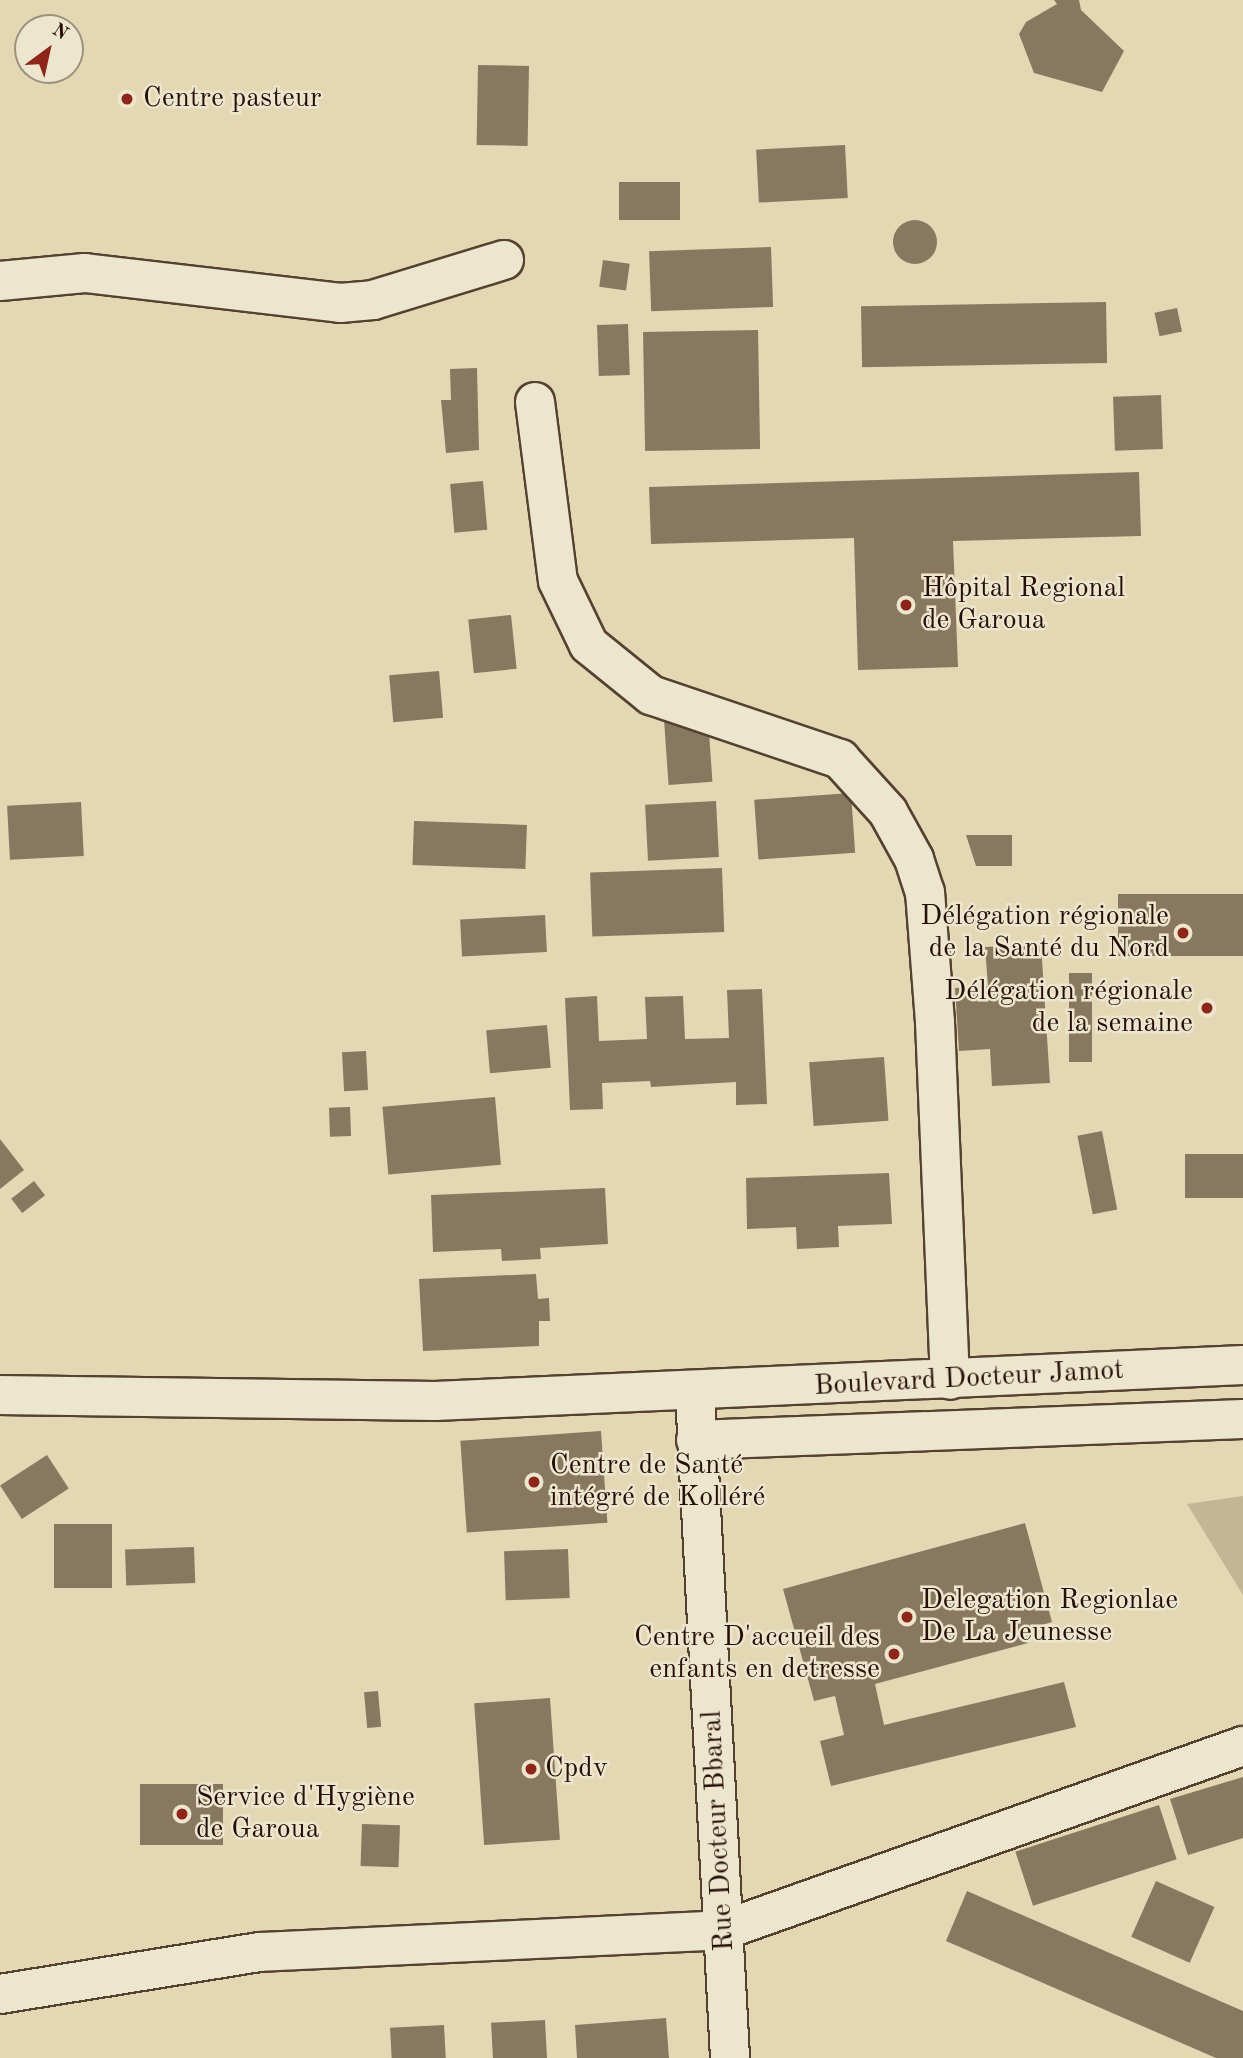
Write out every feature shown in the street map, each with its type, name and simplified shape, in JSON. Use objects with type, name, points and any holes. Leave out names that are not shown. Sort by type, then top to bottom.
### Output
[{"type":"street","points":[[0,281],[85,273],[340,303],[373,300],[504,260]]},
{"type":"street","points":[[535,402],[558,581],[589,645],[651,695],[841,759],[888,813],[914,859],[925,892],[934,1009],[950,1380]]},
{"type":"street","name":"Boulevard Docteur Jamot","points":[[0,1395],[435,1401],[695,1394],[1243,1365]]},
{"type":"street","name":"Rue Docteur Bbaral","points":[[695,1394],[730,2058]]},
{"type":"street","name":"Boulevard Docteur Jamot","points":[[696,1440],[1243,1419]]},
{"type":"street","points":[[0,1994],[260,1952],[724,1930],[1243,1746]]},
{"type":"shaded area","points":[[1243,1496],[1243,1595],[1187,1504]]},
{"type":"building","points":[[1054,0],[1079,0],[1081,10],[1124,51],[1102,92],[1034,73],[1019,34],[1026,22],[1057,4]]},
{"type":"building","points":[[478,65],[529,66],[528,146],[477,145]]},
{"type":"building","points":[[845,145],[848,198],[759,203],[756,150]]},
{"type":"building","points":[[619,182],[680,182],[680,220],[619,220]]},
{"type":"building","points":[[915,220],[924,221],[931,226],[936,233],[936,251],[931,258],[924,263],[915,264],[906,263],[899,258],[894,251],[893,242],[894,233],[899,226],[906,221]]},
{"type":"building","points":[[771,247],[773,307],[651,311],[649,251]]},
{"type":"building","points":[[603,260],[630,264],[626,290],[599,287]]},
{"type":"building","points":[[1106,302],[1107,363],[862,367],[861,306]]},
{"type":"building","points":[[1177,308],[1182,331],[1159,336],[1155,313]]},
{"type":"building","points":[[628,324],[630,375],[599,376],[597,325]]},
{"type":"building","points":[[758,330],[760,449],[645,451],[643,332]]},
{"type":"building","points":[[477,368],[479,450],[446,453],[441,400],[451,400],[450,369]]},
{"type":"building","points":[[1161,395],[1163,449],[1115,451],[1113,397]]},
{"type":"building","name":"Hôpital Regional de Garoua","points":[[1139,472],[1141,536],[953,541],[958,667],[858,670],[854,538],[651,544],[649,487]]},
{"type":"building","points":[[483,481],[487,530],[454,533],[450,484]]},
{"type":"building","points":[[511,615],[517,669],[474,673],[468,619]]},
{"type":"building","points":[[439,671],[443,718],[393,722],[389,675]]},
{"type":"building","points":[[708,718],[712,782],[669,785],[664,721]]},
{"type":"building","points":[[851,793],[855,853],[758,860],[754,800]]},
{"type":"building","points":[[716,801],[719,857],[648,861],[645,805]]},
{"type":"building","points":[[81,802],[84,856],[10,860],[7,806]]},
{"type":"building","points":[[414,821],[527,825],[525,869],[412,865]]},
{"type":"building","points":[[966,835],[1012,835],[1012,866],[976,866]]},
{"type":"building","points":[[722,868],[724,932],[592,937],[590,873]]},
{"type":"building","name":"Délégation régionale de la Santé du Nord","points":[[1118,894],[1243,894],[1243,956],[1118,956]]},
{"type":"building","points":[[545,915],[547,952],[462,956],[460,919]]},
{"type":"building","points":[[1041,944],[1050,1083],[992,1086],[990,1049],[959,1051],[955,988],[988,986],[985,947]]},
{"type":"building","points":[[1069,973],[1092,973],[1092,1062],[1069,1062]]},
{"type":"building","points":[[762,989],[767,1104],[736,1105],[736,1082],[651,1087],[650,1081],[602,1083],[603,1109],[570,1110],[565,998],[597,996],[599,1041],[647,1039],[645,997],[683,996],[685,1039],[729,1038],[727,990]]},
{"type":"building","points":[[547,1025],[551,1068],[490,1073],[486,1030]]},
{"type":"building","points":[[366,1051],[368,1090],[344,1091],[342,1052]]},
{"type":"building","points":[[884,1057],[888,1121],[814,1126],[809,1062]]},
{"type":"building","points":[[495,1097],[501,1165],[388,1175],[382,1107]]},
{"type":"building","points":[[350,1107],[351,1136],[330,1137],[329,1108]]},
{"type":"building","points":[[1102,1131],[1117,1210],[1093,1214],[1077,1136]]},
{"type":"building","points":[[0,1139],[24,1170],[0,1189]]},
{"type":"building","points":[[1185,1154],[1243,1154],[1243,1198],[1185,1198]]},
{"type":"building","points":[[889,1173],[892,1224],[838,1226],[839,1247],[797,1249],[796,1227],[747,1229],[746,1178]]},
{"type":"building","points":[[34,1181],[45,1195],[22,1213],[11,1199]]},
{"type":"building","points":[[605,1188],[608,1244],[540,1248],[541,1259],[502,1261],[501,1249],[433,1252],[431,1195]]},
{"type":"building","points":[[536,1274],[538,1299],[549,1298],[550,1321],[539,1321],[539,1346],[423,1351],[419,1279]]},
{"type":"building","name":"Centre de Santé intégré de Kolléré","points":[[601,1431],[607,1523],[467,1533],[460,1441]]},
{"type":"building","points":[[47,1455],[69,1489],[22,1519],[0,1485]]},
{"type":"building","name":"Centre D'accueil des enfants en detresse","points":[[1025,1523],[1052,1622],[1025,1630],[1028,1643],[875,1684],[884,1725],[1064,1682],[1076,1727],[831,1786],[820,1741],[844,1735],[835,1696],[814,1701],[783,1589]]},
{"type":"building","points":[[54,1524],[112,1524],[112,1588],[54,1588]]},
{"type":"building","points":[[194,1547],[195,1583],[126,1585],[125,1549]]},
{"type":"building","points":[[568,1549],[570,1598],[506,1600],[504,1551]]},
{"type":"building","points":[[378,1691],[381,1727],[367,1728],[364,1692]]},
{"type":"building","points":[[550,1698],[560,1840],[484,1845],[474,1703]]},
{"type":"building","points":[[1243,1777],[1243,1838],[1188,1855],[1170,1799]]},
{"type":"building","name":"Service d'Hygiène de Garoua","points":[[140,1784],[223,1784],[223,1845],[140,1845]]},
{"type":"building","points":[[1159,1805],[1177,1859],[1033,1906],[1015,1852]]},
{"type":"building","points":[[362,1824],[400,1825],[399,1867],[361,1866]]},
{"type":"building","points":[[1156,1881],[1214,1907],[1190,1963],[1131,1937]]},
{"type":"building","points":[[967,1891],[1243,2011],[1243,2058],[1216,2058],[946,1941]]},
{"type":"building","points":[[666,2018],[669,2058],[577,2058],[575,2025]]},
{"type":"building","points":[[545,2020],[547,2058],[493,2058],[491,2023]]},
{"type":"building","points":[[444,2025],[446,2058],[392,2058],[390,2028]]},
{"type":"place","name":"Centre pasteur","points":[[127,99]]},
{"type":"place","name":"Hôpital Regional de Garoua","points":[[906,605]]},
{"type":"place","name":"Délégation régionale de la Santé du Nord","points":[[1183,933]]},
{"type":"place","name":"Délégation régionale de la semaine","points":[[1207,1008]]},
{"type":"place","name":"Centre de Santé intégré de Kolléré","points":[[534,1482]]},
{"type":"place","name":"Delegation Regionlae De La Jeunesse","points":[[907,1617]]},
{"type":"place","name":"Centre D'accueil des enfants en detresse","points":[[894,1654]]},
{"type":"place","name":"Cpdv","points":[[531,1769]]},
{"type":"place","name":"Service d'Hygiène de Garoua","points":[[182,1814]]}]
